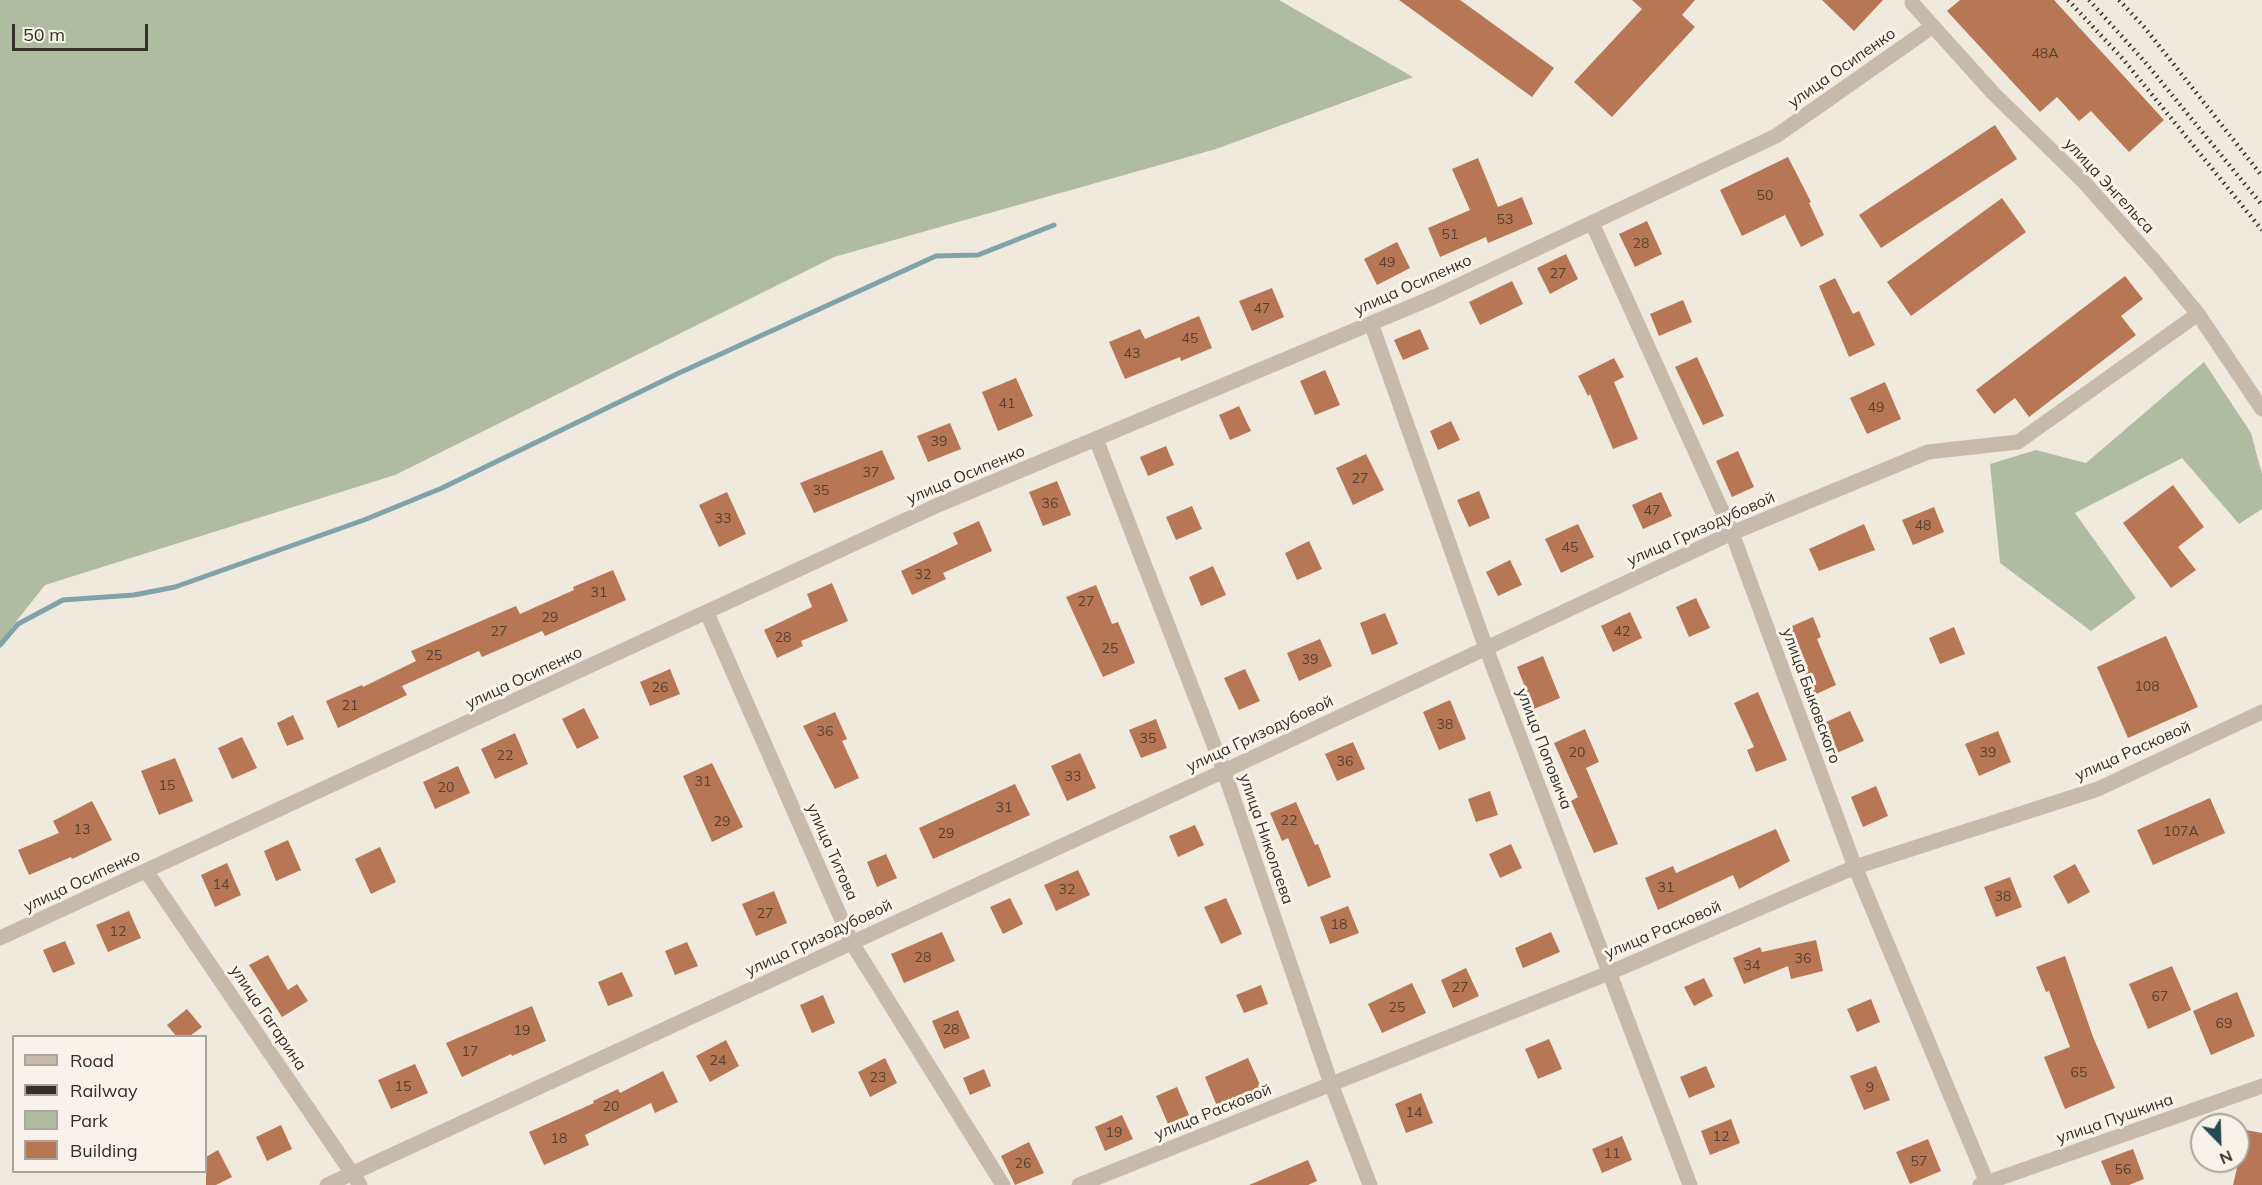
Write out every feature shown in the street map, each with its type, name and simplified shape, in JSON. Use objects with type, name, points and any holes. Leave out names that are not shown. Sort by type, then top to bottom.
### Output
[{"type":"street","name":"улица Энгельса","points":[[1912,3],[1993,93],[2083,181],[2198,314],[2262,409]]},
{"type":"street","name":"улица Осипенко","points":[[0,938],[938,505],[1371,323],[1592,223],[1776,136],[1933,26]]},
{"type":"street","name":"улица Быковского","points":[[1592,223],[1732,533],[1855,867],[1985,1184]]},
{"type":"street","name":"улица Гризодубовой","points":[[327,1185],[356,1179],[852,943],[1732,533],[1928,452],[2018,441],[2198,314]]},
{"type":"street","name":"улица Поповича","points":[[1371,323],[1486,648],[1689,1185]]},
{"type":"street","name":"улица Николаева","points":[[1096,439],[1224,771],[1331,1084],[1370,1185]]},
{"type":"street","name":"улица Титова","points":[[707,613],[852,943],[1003,1185]]},
{"type":"street","name":"улица Расковой","points":[[1079,1185],[1609,973],[1855,867],[2098,789],[2262,712]]},
{"type":"street","name":"улица Гагарина","points":[[146,871],[356,1179]]},
{"type":"street","name":"улица Пушкина","points":[[1985,1184],[2262,1086]]},
{"type":"green space","points":[[0,0],[1279,0],[1413,77],[1216,149],[834,257],[395,475],[45,585],[0,642]]},
{"type":"green space","points":[[2204,362],[2251,433],[2262,474],[2262,509],[2239,524],[2182,458],[2075,513],[2136,598],[2091,631],[2000,563],[1990,464],[2036,450],[2086,463]]},
{"type":"building","points":[[1399,0],[1460,0],[1554,68],[1532,97]]},
{"type":"building","points":[[1632,0],[1695,0],[1682,15],[1695,27],[1612,117],[1574,82],[1642,9]]},
{"type":"building","points":[[1822,0],[1883,0],[1854,31]]},
{"type":"building","points":[[1960,0],[2054,0],[2164,120],[2129,152],[2091,111],[2079,121],[2057,97],[2040,112],[1947,11]]},
{"type":"building","points":[[1995,125],[2017,159],[1881,248],[1859,215]]},
{"type":"building","points":[[1788,157],[1811,202],[1809,203],[1824,235],[1801,247],[1785,215],[1742,236],[1720,190]]},
{"type":"building","points":[[1478,158],[1498,207],[1522,197],[1533,224],[1488,243],[1486,237],[1440,257],[1428,228],[1470,210],[1452,169]]},
{"type":"building","points":[[2002,198],[2026,232],[1911,316],[1887,282]]},
{"type":"building","points":[[1647,221],[1662,254],[1635,267],[1619,234]]},
{"type":"building","points":[[1397,242],[1410,268],[1377,285],[1364,259]]},
{"type":"building","points":[[1566,254],[1578,279],[1550,294],[1537,268]]},
{"type":"building","points":[[2125,276],[2143,299],[2121,316],[2136,335],[2029,417],[2015,398],[1994,414],[1976,390]]},
{"type":"building","points":[[1835,278],[1853,314],[1859,311],[1875,345],[1849,357],[1819,286]]},
{"type":"building","points":[[1512,281],[1523,304],[1480,325],[1469,302]]},
{"type":"building","points":[[1272,288],[1284,317],[1252,331],[1239,301]]},
{"type":"building","points":[[1683,300],[1692,322],[1659,336],[1650,314]]},
{"type":"building","points":[[1199,316],[1212,348],[1181,361],[1180,357],[1125,379],[1109,342],[1140,329],[1145,339]]},
{"type":"building","points":[[1420,329],[1429,349],[1403,360],[1394,340]]},
{"type":"building","points":[[1697,357],[1724,416],[1703,425],[1675,367]]},
{"type":"building","points":[[1614,358],[1624,377],[1614,382],[1638,439],[1613,449],[1590,394],[1588,396],[1578,376]]},
{"type":"building","points":[[1325,370],[1340,405],[1315,415],[1300,381]]},
{"type":"building","points":[[1016,378],[1033,416],[998,431],[982,392]]},
{"type":"building","points":[[1885,382],[1901,419],[1867,434],[1850,398]]},
{"type":"building","points":[[1239,406],[1251,431],[1230,440],[1219,415]]},
{"type":"building","points":[[1451,421],[1460,440],[1438,450],[1430,431]]},
{"type":"building","points":[[950,423],[961,449],[928,462],[917,436]]},
{"type":"building","points":[[1166,446],[1174,465],[1148,476],[1140,457]]},
{"type":"building","points":[[882,450],[895,479],[814,513],[800,483]]},
{"type":"building","points":[[1738,451],[1754,487],[1732,497],[1716,461]]},
{"type":"building","points":[[1366,454],[1384,490],[1353,505],[1336,468]]},
{"type":"building","points":[[1057,481],[1071,515],[1043,526],[1029,492]]},
{"type":"building","points":[[2173,485],[2204,527],[2178,547],[2196,570],[2171,588],[2123,523]]},
{"type":"building","points":[[1479,491],[1490,518],[1469,527],[1457,500]]},
{"type":"building","points":[[727,492],[746,534],[719,547],[699,505]]},
{"type":"building","points":[[1661,492],[1672,516],[1643,529],[1632,505]]},
{"type":"building","points":[[1192,506],[1202,529],[1176,540],[1166,517]]},
{"type":"building","points":[[1934,507],[1944,532],[1913,545],[1902,520]]},
{"type":"building","points":[[979,521],[992,551],[943,573],[946,579],[912,595],[901,571],[958,544],[953,533]]},
{"type":"building","points":[[1578,524],[1594,557],[1561,573],[1545,539]]},
{"type":"building","points":[[1864,524],[1875,550],[1819,571],[1809,549]]},
{"type":"building","points":[[1309,541],[1322,569],[1297,580],[1285,553]]},
{"type":"building","points":[[1510,560],[1522,585],[1498,596],[1486,572]]},
{"type":"building","points":[[1213,566],[1226,595],[1201,606],[1189,577]]},
{"type":"building","points":[[613,570],[626,600],[545,636],[542,631],[482,657],[479,651],[402,686],[407,695],[338,728],[326,701],[362,685],[363,687],[416,661],[411,651],[516,606],[520,614]]},
{"type":"building","points":[[832,583],[848,621],[801,641],[803,646],[777,658],[764,630],[812,607],[807,594]]},
{"type":"building","points":[[1096,585],[1112,624],[1118,622],[1135,663],[1103,677],[1066,597]]},
{"type":"building","points":[[1696,598],[1710,628],[1689,637],[1676,607]]},
{"type":"building","points":[[1630,612],[1642,638],[1613,652],[1601,626]]},
{"type":"building","points":[[1385,613],[1398,644],[1372,655],[1360,623]]},
{"type":"building","points":[[1813,617],[1821,637],[1817,639],[1836,685],[1814,695],[1803,669],[1808,667],[1790,627]]},
{"type":"building","points":[[1954,627],[1965,654],[1940,664],[1929,638]]},
{"type":"building","points":[[2166,636],[2198,707],[2128,738],[2097,667]]},
{"type":"building","points":[[1320,639],[1332,666],[1299,681],[1287,653]]},
{"type":"building","points":[[1543,656],[1560,698],[1534,709],[1517,667]]},
{"type":"building","points":[[670,669],[680,694],[650,706],[640,682]]},
{"type":"building","points":[[1245,669],[1260,701],[1239,710],[1224,678]]},
{"type":"building","points":[[1758,692],[1787,760],[1756,772],[1747,750],[1754,747],[1734,703]]},
{"type":"building","points":[[1450,700],[1466,739],[1439,750],[1423,712]]},
{"type":"building","points":[[584,708],[599,738],[577,749],[562,719]]},
{"type":"building","points":[[1850,711],[1864,741],[1837,753],[1824,723]]},
{"type":"building","points":[[835,712],[847,739],[842,741],[859,778],[835,789],[803,726]]},
{"type":"building","points":[[293,715],[304,739],[287,746],[277,723]]},
{"type":"building","points":[[1156,719],[1167,748],[1141,758],[1129,730]]},
{"type":"building","points":[[1585,729],[1599,762],[1586,768],[1618,844],[1594,853],[1571,801],[1578,797],[1554,743]]},
{"type":"building","points":[[1998,731],[2011,762],[1979,776],[1965,744]]},
{"type":"building","points":[[515,733],[528,764],[495,779],[481,749]]},
{"type":"building","points":[[242,737],[257,768],[232,779],[218,748]]},
{"type":"building","points":[[1353,742],[1365,769],[1337,781],[1325,754]]},
{"type":"building","points":[[1080,753],[1096,788],[1067,801],[1051,766]]},
{"type":"building","points":[[175,758],[193,801],[159,815],[141,771]]},
{"type":"building","points":[[712,763],[743,827],[712,842],[683,776]]},
{"type":"building","points":[[458,766],[470,793],[435,809],[423,782]]},
{"type":"building","points":[[1015,784],[1030,815],[933,859],[919,828]]},
{"type":"building","points":[[1876,786],[1888,816],[1863,827],[1851,797]]},
{"type":"building","points":[[1490,791],[1498,815],[1476,822],[1468,799]]},
{"type":"building","points":[[2210,798],[2225,833],[2153,865],[2137,830]]},
{"type":"building","points":[[92,801],[112,840],[72,859],[71,857],[29,875],[18,850],[59,833],[53,821]]},
{"type":"building","points":[[1296,802],[1315,845],[1318,844],[1331,877],[1308,887],[1288,838],[1282,841],[1270,813]]},
{"type":"building","points":[[1195,825],[1204,845],[1178,857],[1169,836]]},
{"type":"building","points":[[1776,829],[1790,861],[1739,889],[1733,875],[1658,910],[1645,878],[1673,866],[1676,873]]},
{"type":"building","points":[[288,840],[301,870],[276,881],[264,851]]},
{"type":"building","points":[[1511,844],[1522,868],[1500,878],[1489,854]]},
{"type":"building","points":[[380,847],[396,882],[371,894],[355,859]]},
{"type":"building","points":[[886,854],[897,878],[877,887],[867,862]]},
{"type":"building","points":[[227,863],[241,895],[215,907],[201,875]]},
{"type":"building","points":[[2075,864],[2090,892],[2068,904],[2053,876]]},
{"type":"building","points":[[1078,870],[1090,895],[1056,911],[1044,885]]},
{"type":"building","points":[[2010,877],[2022,907],[1996,917],[1984,887]]},
{"type":"building","points":[[774,891],[787,923],[756,936],[742,904]]},
{"type":"building","points":[[1010,898],[1023,924],[1003,934],[990,907]]},
{"type":"building","points":[[1226,898],[1242,934],[1221,944],[1204,907]]},
{"type":"building","points":[[1348,906],[1359,933],[1330,944],[1320,917]]},
{"type":"building","points":[[129,911],[141,938],[108,952],[96,925]]},
{"type":"building","points":[[942,932],[955,961],[904,983],[891,954]]},
{"type":"building","points":[[1551,932],[1560,952],[1523,968],[1515,948]]},
{"type":"building","points":[[1816,940],[1823,971],[1791,979],[1788,966],[1744,984],[1733,958],[1760,947],[1762,952]]},
{"type":"building","points":[[65,941],[75,964],[53,973],[43,950]]},
{"type":"building","points":[[687,942],[698,966],[675,975],[665,951]]},
{"type":"building","points":[[268,955],[288,990],[297,984],[308,1001],[282,1017],[249,965]]},
{"type":"building","points":[[2065,956],[2093,1037],[2115,1088],[2065,1109],[2044,1057],[2070,1047],[2049,991],[2046,992],[2036,967]]},
{"type":"building","points":[[2172,966],[2191,1010],[2148,1029],[2129,984]]},
{"type":"building","points":[[1466,968],[1479,996],[1453,1008],[1441,980]]},
{"type":"building","points":[[622,972],[633,996],[608,1006],[598,982]]},
{"type":"building","points":[[1704,978],[1713,996],[1694,1006],[1684,987]]},
{"type":"building","points":[[1412,983],[1426,1013],[1382,1033],[1368,1004]]},
{"type":"building","points":[[1261,985],[1268,1004],[1244,1013],[1236,995]]},
{"type":"building","points":[[2237,992],[2255,1036],[2211,1055],[2193,1011]]},
{"type":"building","points":[[823,995],[835,1023],[812,1033],[800,1005]]},
{"type":"building","points":[[1871,999],[1880,1022],[1857,1032],[1847,1009]]},
{"type":"building","points":[[532,1006],[546,1041],[512,1056],[511,1054],[462,1077],[446,1043]]},
{"type":"building","points":[[187,1009],[202,1027],[191,1035],[175,1035],[167,1025]]},
{"type":"building","points":[[958,1010],[970,1038],[944,1049],[932,1021]]},
{"type":"building","points":[[1549,1039],[1562,1069],[1538,1079],[1525,1049]]},
{"type":"building","points":[[726,1040],[739,1066],[710,1082],[696,1056]]},
{"type":"building","points":[[885,1058],[897,1083],[870,1097],[858,1072]]},
{"type":"building","points":[[1248,1058],[1261,1087],[1217,1106],[1205,1077]]},
{"type":"building","points":[[415,1064],[428,1093],[391,1109],[378,1080]]},
{"type":"building","points":[[1706,1066],[1715,1087],[1689,1098],[1680,1077]]},
{"type":"building","points":[[1876,1066],[1890,1100],[1864,1110],[1850,1076]]},
{"type":"building","points":[[984,1069],[991,1086],[970,1095],[963,1078]]},
{"type":"building","points":[[663,1071],[678,1102],[655,1113],[651,1103],[585,1135],[589,1145],[544,1165],[529,1132],[594,1103],[593,1101],[618,1089],[620,1093]]},
{"type":"building","points":[[1177,1087],[1189,1115],[1168,1124],[1156,1096]]},
{"type":"building","points":[[1421,1093],[1433,1123],[1406,1133],[1395,1104]]},
{"type":"building","points":[[1122,1115],[1133,1139],[1105,1151],[1095,1127]]},
{"type":"building","points":[[1731,1119],[1740,1143],[1710,1155],[1701,1131]]},
{"type":"building","points":[[281,1125],[292,1149],[267,1161],[256,1137]]},
{"type":"building","points":[[2250,1131],[2262,1133],[2262,1185],[2233,1185],[2236,1173],[2250,1173]]},
{"type":"building","points":[[1622,1136],[1632,1160],[1602,1173],[1592,1149]]},
{"type":"building","points":[[1928,1139],[1941,1171],[1910,1184],[1896,1152]]},
{"type":"building","points":[[1029,1142],[1044,1173],[1015,1185],[1001,1156]]},
{"type":"building","points":[[2133,1149],[2144,1179],[2129,1185],[2111,1185],[2101,1161]]},
{"type":"building","points":[[218,1150],[232,1177],[216,1185],[206,1185],[207,1156]]},
{"type":"building","points":[[1308,1160],[1317,1181],[1308,1185],[1249,1185]]},
{"type":"waterway","points":[[0,645],[18,624],[63,600],[134,595],[175,587],[364,520],[442,488],[679,373],[936,256],[978,255],[1054,225]]},
{"type":"railway","points":[[2068,0],[2123,59],[2262,230]]},
{"type":"railway","points":[[2089,0],[2145,62],[2262,205]]},
{"type":"railway","points":[[2119,0],[2145,28],[2262,176]]}]
